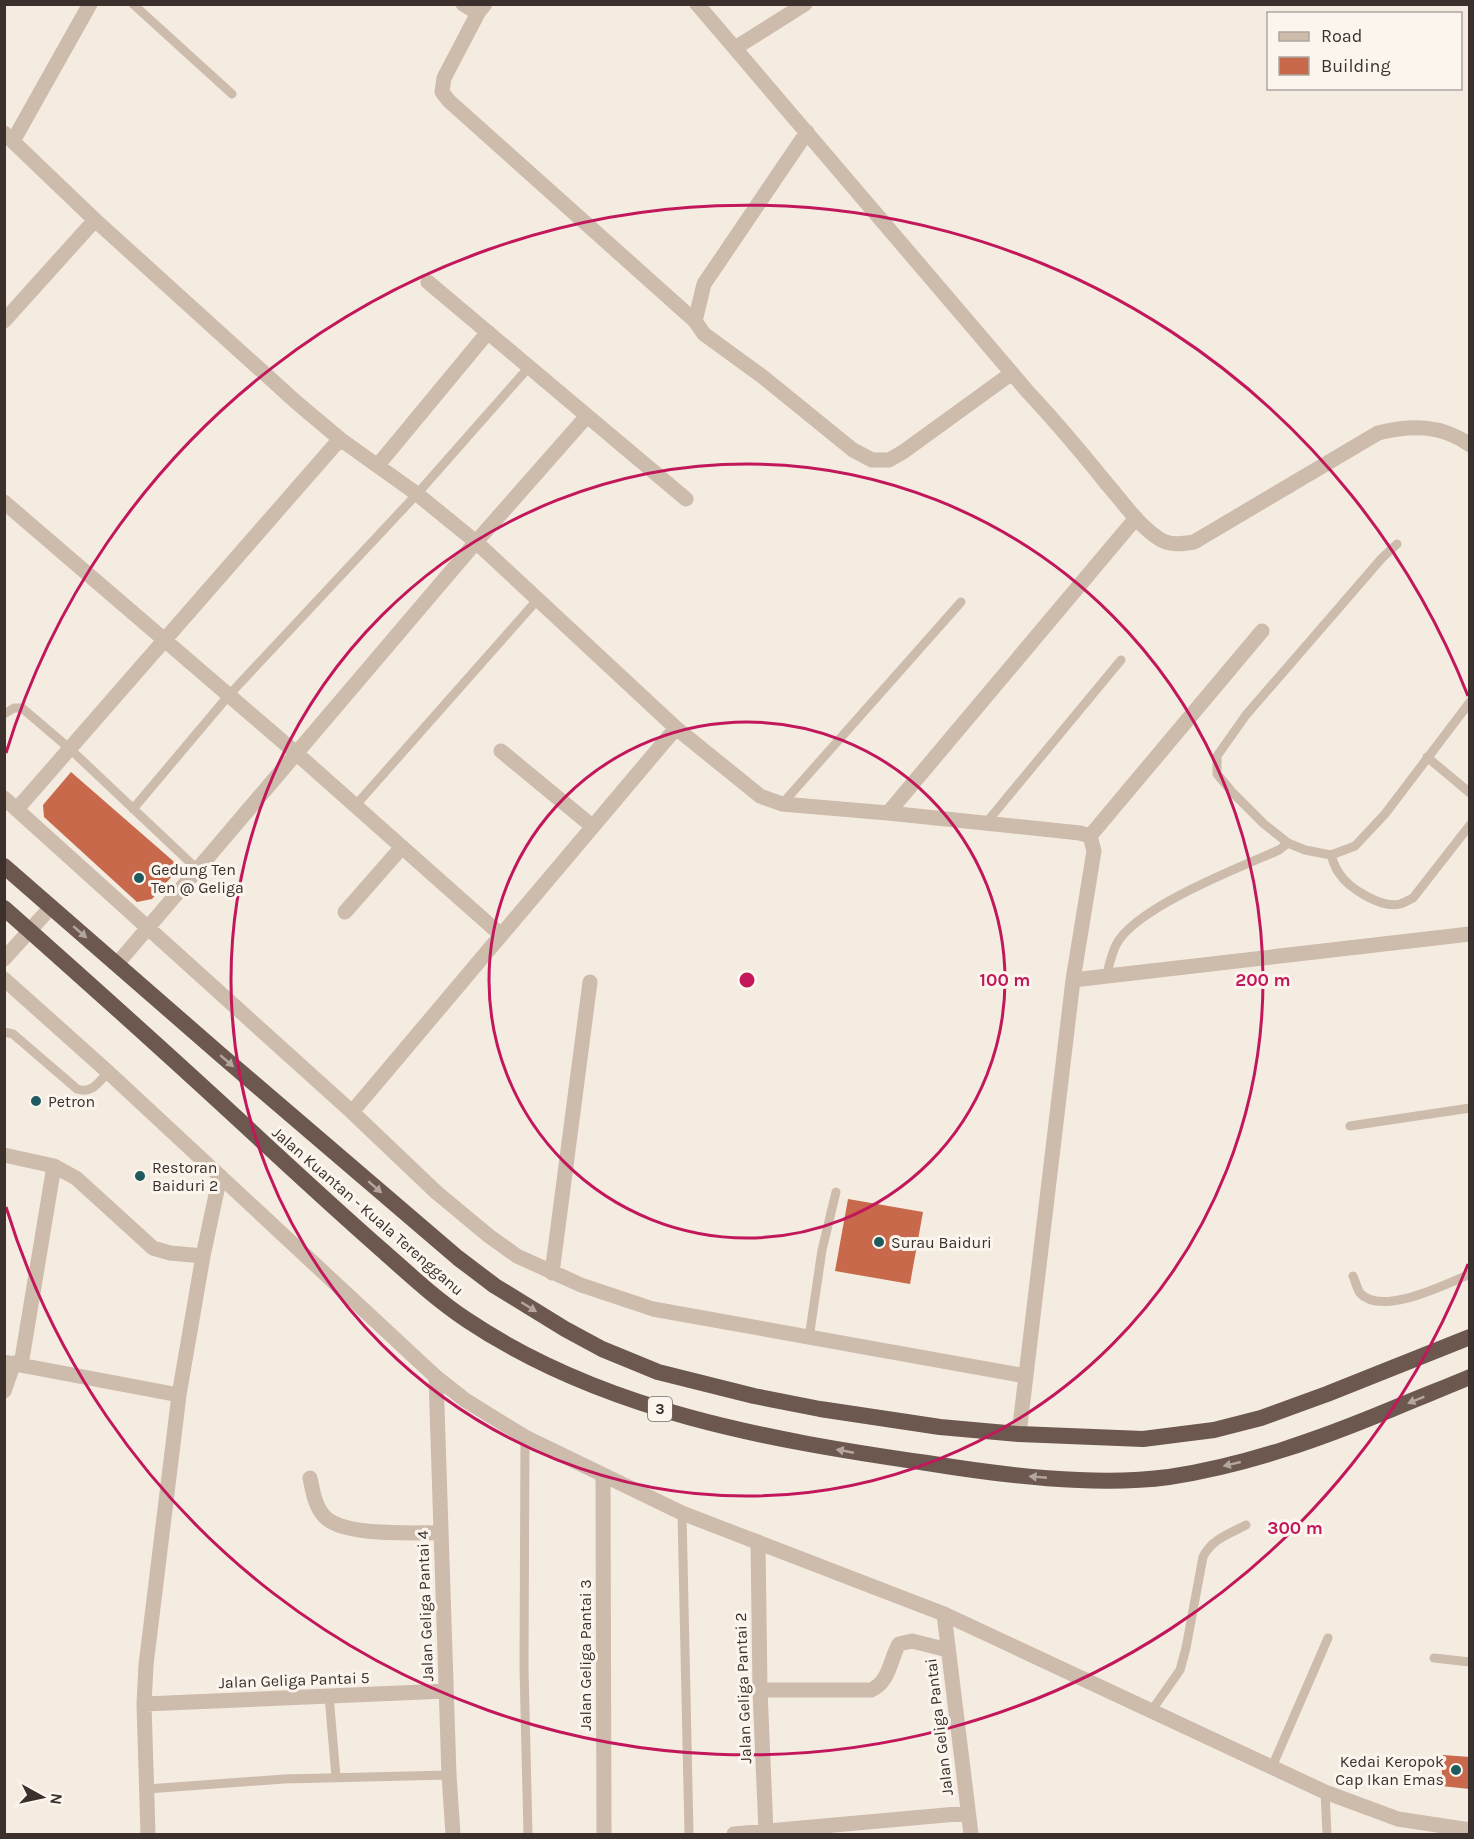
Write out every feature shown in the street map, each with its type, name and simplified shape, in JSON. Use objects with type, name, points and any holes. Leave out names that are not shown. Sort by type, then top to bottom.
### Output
[{"type":"highway","name":"Jalan Kuantan - Kuala Terengganu","points":[[4,866],[458,1258],[520,1302],[602,1349],[658,1372],[754,1396],[919,1424],[1019,1434],[1143,1439],[1214,1431],[1261,1418],[1470,1337]]},
{"type":"highway","name":"Jalan Kuantan - Kuala Terengganu","points":[[4,908],[426,1289],[466,1319],[500,1340],[550,1367],[619,1396],[694,1419],[848,1452],[981,1472],[1114,1480],[1165,1477],[1260,1458],[1327,1436],[1470,1377]]},
{"type":"street","points":[[90,4],[9,137],[95,220],[296,402],[340,439],[417,494],[476,542],[676,728],[760,796],[782,804],[1080,832],[1090,836]]},
{"type":"street","points":[[463,4],[482,9],[444,78],[442,92],[449,101],[695,321],[704,334],[763,377],[853,450],[872,460],[889,460],[1012,374]]},
{"type":"street","points":[[697,4],[1136,518],[1158,539],[1169,544],[1194,542],[1378,433],[1400,428],[1425,427],[1447,432],[1470,445]]},
{"type":"street","points":[[735,48],[805,4]]},
{"type":"street","points":[[695,321],[704,284],[807,132]]},
{"type":"street","points":[[4,321],[95,220]]},
{"type":"street","points":[[428,282],[686,499]]},
{"type":"street","points":[[378,465],[488,332]]},
{"type":"street","points":[[117,964],[476,542],[587,416]]},
{"type":"street","points":[[16,809],[340,439]]},
{"type":"street","points":[[4,502],[230,695],[501,935]]},
{"type":"street","points":[[888,813],[1136,518]]},
{"type":"street","points":[[1090,836],[1262,631]]},
{"type":"street","points":[[352,1112],[676,728]]},
{"type":"street","points":[[501,751],[592,826]]},
{"type":"street","points":[[4,798],[149,926],[436,1191],[489,1236],[517,1256],[581,1285],[653,1309],[1026,1376]]},
{"type":"street","points":[[1019,1434],[1073,980],[1094,851],[1090,836]]},
{"type":"street","points":[[345,912],[402,847]]},
{"type":"street","points":[[4,959],[51,907]]},
{"type":"street","points":[[1073,980],[1470,934]]},
{"type":"street","points":[[4,979],[108,1072],[436,1377],[465,1400],[525,1437],[682,1513],[944,1614],[1324,1792],[1398,1819],[1470,1830]]},
{"type":"street","points":[[552,1273],[590,982]]},
{"type":"street","points":[[4,1155],[54,1166],[76,1178],[153,1248],[170,1253],[203,1256]]},
{"type":"street","points":[[4,1391],[13,1363],[54,1166]]},
{"type":"street","points":[[148,1834],[144,1704],[146,1665],[179,1395],[203,1256],[220,1176]]},
{"type":"street","points":[[13,1363],[179,1395]]},
{"type":"street","name":"Jalan Geliga Pantai 4","points":[[436,1377],[449,1775],[453,1834]]},
{"type":"street","name":"Jalan Geliga Pantai 3","points":[[603,1476],[604,1834]]},
{"type":"street","points":[[310,1478],[318,1507],[324,1517],[332,1523],[358,1531],[441,1533]]},
{"type":"street","name":"Jalan Geliga Pantai 2","points":[[758,1542],[760,1690],[766,1832]]},
{"type":"street","name":"Jalan Geliga Pantai","points":[[944,1614],[971,1834]]},
{"type":"street","points":[[760,1690],[871,1690],[879,1687],[885,1680],[899,1644],[912,1641],[948,1650]]},
{"type":"street","name":"Jalan Geliga Pantai 5","points":[[144,1704],[446,1691]]},
{"type":"street","points":[[734,1834],[968,1813]]},
{"type":"lane","points":[[133,4],[232,94]]},
{"type":"lane","points":[[133,808],[230,695],[417,494],[529,367]]},
{"type":"lane","points":[[1397,544],[1382,558],[1253,706],[1218,756],[1217,774],[1264,824],[1288,843],[1305,850],[1331,855],[1354,846],[1385,814],[1470,702]]},
{"type":"lane","points":[[356,806],[538,599]]},
{"type":"lane","points":[[782,804],[961,602]]},
{"type":"lane","points":[[986,823],[1120,660]]},
{"type":"lane","points":[[4,714],[14,708],[22,708],[69,748],[197,869]]},
{"type":"lane","points":[[1427,757],[1470,792]]},
{"type":"lane","points":[[1331,855],[1339,873],[1349,884],[1372,899],[1386,904],[1400,905],[1413,898],[1470,825]]},
{"type":"lane","points":[[1106,976],[1116,944],[1133,925],[1187,890],[1279,850],[1288,843]]},
{"type":"lane","points":[[4,1032],[13,1034],[77,1089],[84,1092],[90,1090],[108,1072]]},
{"type":"lane","points":[[1350,1126],[1470,1108]]},
{"type":"lane","points":[[809,1338],[822,1250],[836,1192]]},
{"type":"lane","points":[[1353,1276],[1360,1293],[1369,1299],[1393,1303],[1470,1274]]},
{"type":"lane","points":[[525,1437],[524,1668],[528,1834]]},
{"type":"lane","points":[[682,1513],[689,1834]]},
{"type":"lane","points":[[1152,1710],[1180,1670],[1203,1557],[1208,1547],[1217,1539],[1246,1525]]},
{"type":"lane","points":[[1272,1767],[1328,1638]]},
{"type":"lane","points":[[1434,1658],[1470,1662]]},
{"type":"lane","points":[[329,1696],[336,1777]]},
{"type":"lane","points":[[147,1789],[336,1777],[449,1775]]},
{"type":"lane","points":[[1324,1792],[1327,1834]]},
{"type":"building","points":[[71,772],[180,867],[152,899],[137,902],[44,817],[43,805]]},
{"type":"building","name":"Surau Baiduri","points":[[848,1199],[923,1212],[910,1284],[835,1271]]},
{"type":"building","name":"Kedai Keropok Cap Ikan Emas","points":[[1443,1755],[1470,1757],[1470,1789],[1441,1786]]},
{"type":"place","name":"Gedung Ten Ten @ Geliga","points":[[139,878]]},
{"type":"place","name":"Petron","points":[[36,1101]]},
{"type":"place","name":"Restoran Baiduri 2","points":[[140,1176]]},
{"type":"place","name":"Surau Baiduri","points":[[879,1242]]},
{"type":"place","name":"Kedai Keropok Cap Ikan Emas","points":[[1456,1770]]}]
